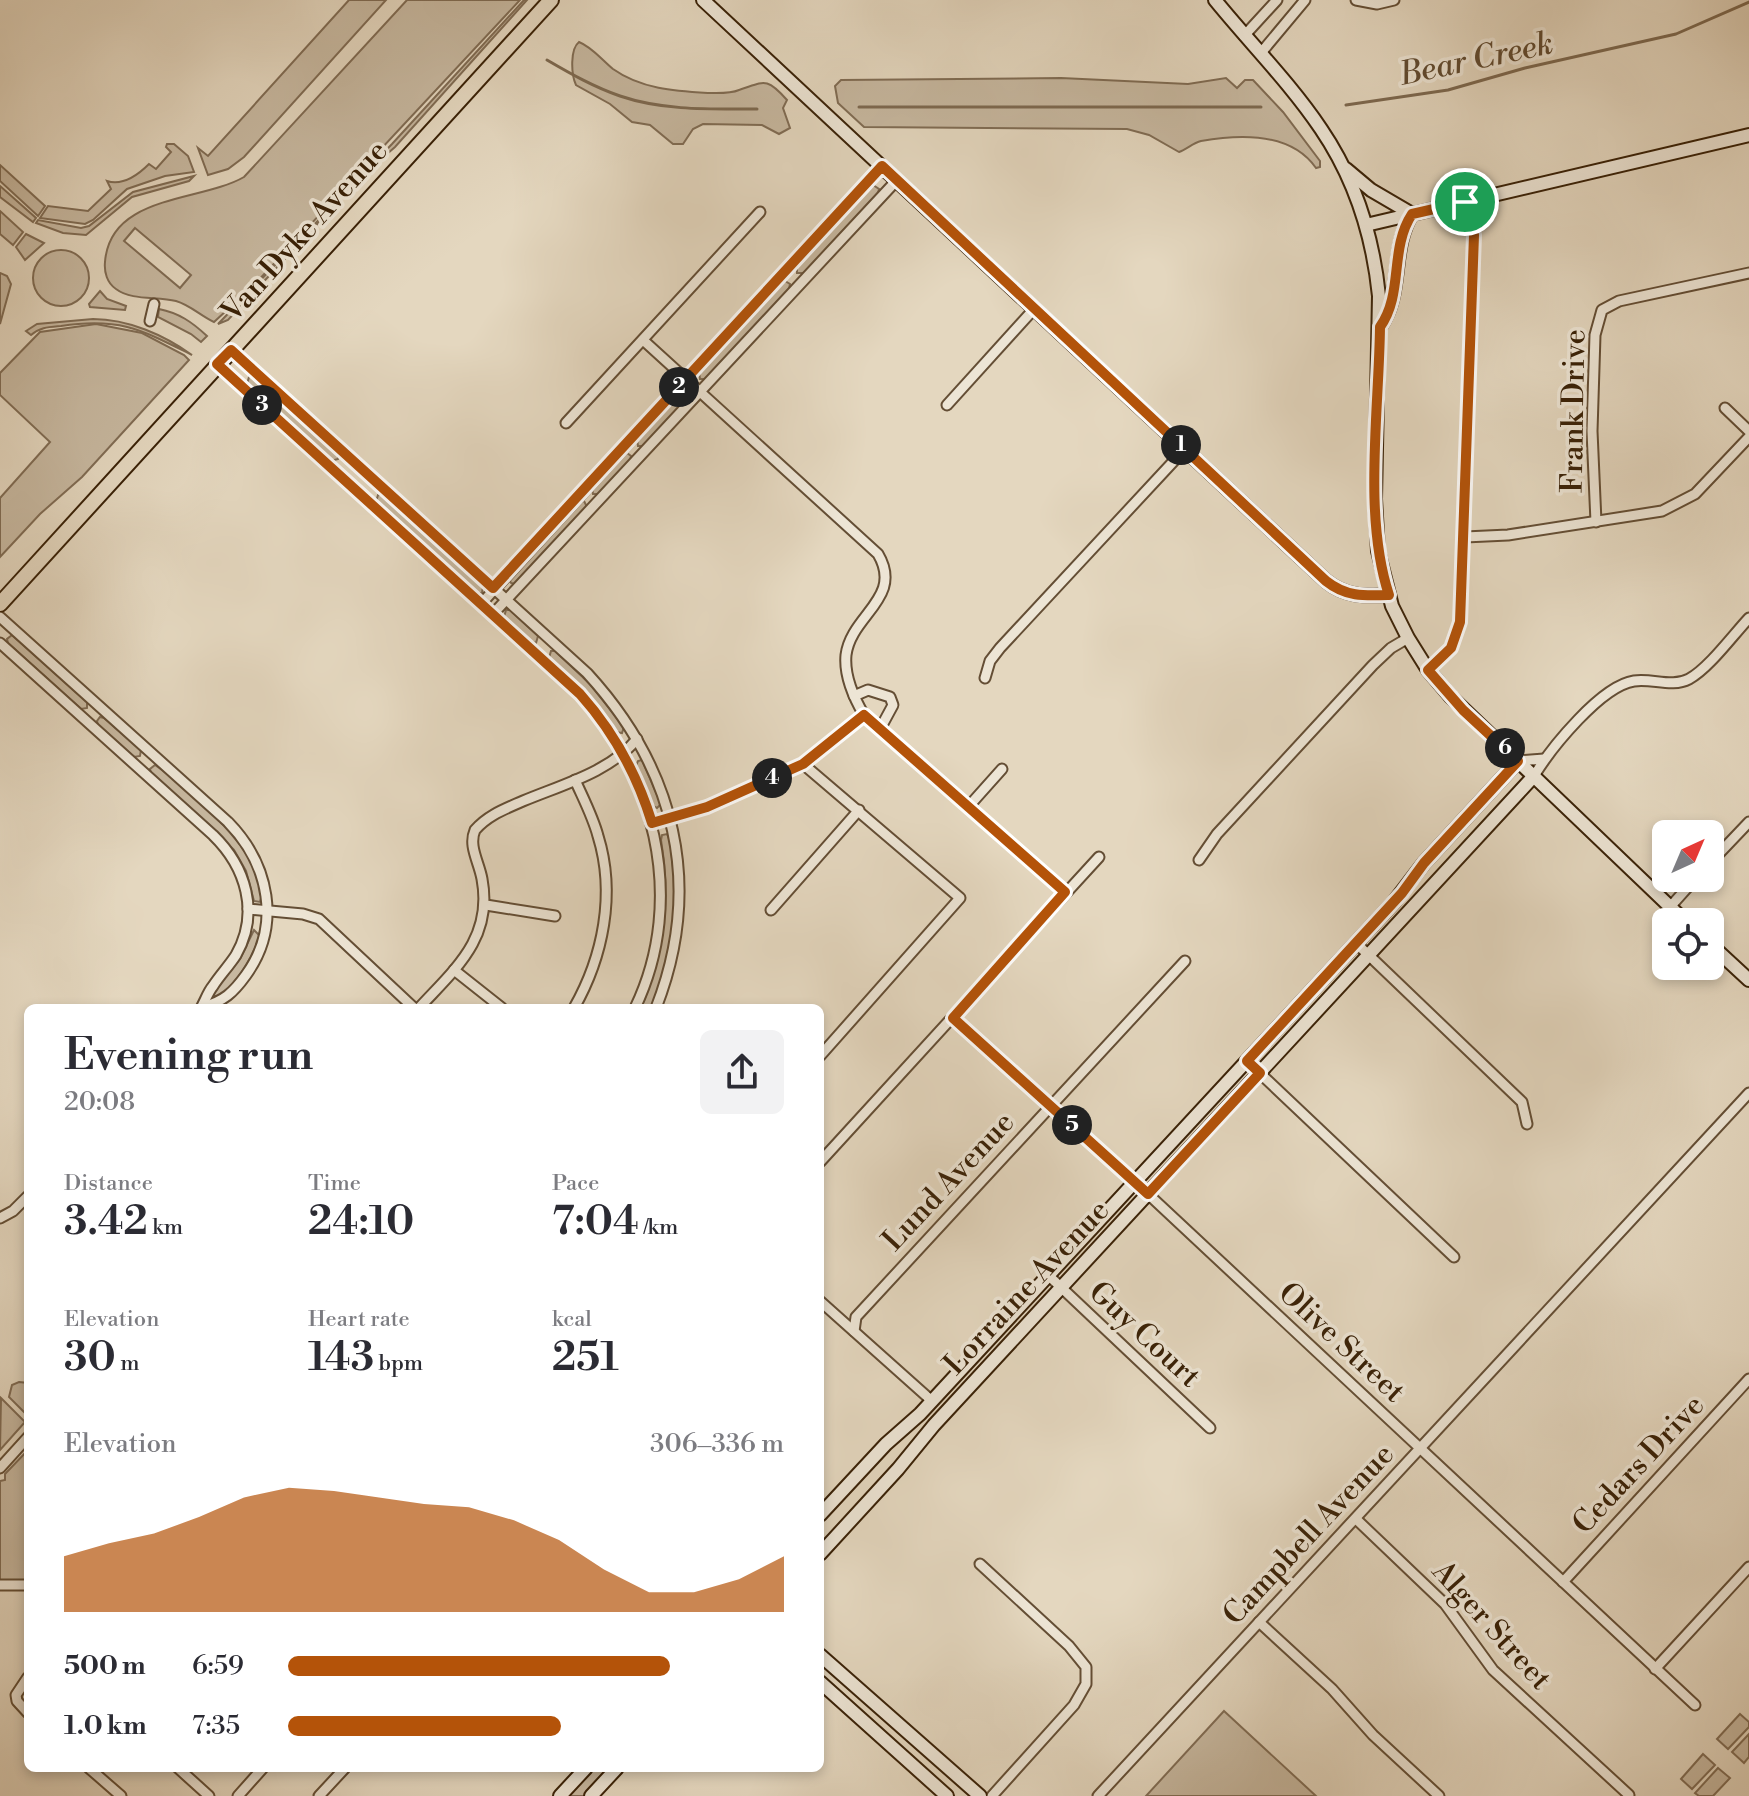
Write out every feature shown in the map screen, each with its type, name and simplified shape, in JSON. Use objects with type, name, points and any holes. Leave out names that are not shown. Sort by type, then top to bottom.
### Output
[{"type":"main road","name":"Van Dyke Avenue","points":[[0,604],[551,0]]},
{"type":"street","points":[[703,0],[1334,588],[1355,596],[1389,595]]},
{"type":"street","points":[[1215,0],[1311,114],[1342,165],[1366,225],[1377,277],[1380,327],[1375,518],[1378,551],[1389,595],[1408,638],[1428,670],[1457,703],[1670,907],[1683,892]]},
{"type":"street","points":[[1244,36],[1277,0]]},
{"type":"street","points":[[1260,54],[1305,0]]},
{"type":"street","points":[[1356,0],[1368,4],[1394,0]]},
{"type":"street","points":[[1366,225],[1749,135]]},
{"type":"street","points":[[1342,165],[1371,190],[1412,214]]},
{"type":"street","points":[[481,604],[882,166]]},
{"type":"street","points":[[493,614],[897,180]]},
{"type":"street","points":[[1428,670],[1446,654],[1459,631],[1465,537],[1474,235],[1465,202]]},
{"type":"street","points":[[566,423],[760,212]]},
{"type":"street","points":[[1380,327],[1388,316],[1395,289],[1401,237],[1412,214]]},
{"type":"street","name":"Frank Drive","points":[[1596,522],[1592,470],[1595,335],[1602,310],[1619,301],[1749,273]]},
{"type":"street","points":[[150,321],[154,304]]},
{"type":"street","points":[[947,405],[1034,309]]},
{"type":"street","points":[[643,340],[867,543],[884,565],[886,580],[881,597],[853,635],[846,655],[848,678],[864,715],[1065,892]]},
{"type":"street","points":[[231,350],[598,685],[637,739],[660,786],[678,862],[678,919],[671,962],[657,1004]]},
{"type":"street","points":[[217,364],[537,654],[589,704],[624,755],[652,823],[660,866],[660,913],[653,960],[636,1004]]},
{"type":"street","points":[[1465,537],[1508,535],[1648,515],[1682,503],[1695,494],[1749,434],[1725,408]]},
{"type":"street","points":[[985,678],[990,661],[1000,648],[1185,449]]},
{"type":"street","points":[[337,473],[350,458]]},
{"type":"street","points":[[364,498],[378,483]]},
{"type":"street","points":[[0,617],[239,834],[255,857],[262,873],[267,912],[261,948],[249,970],[222,1002],[214,1004]]},
{"type":"street","points":[[1534,776],[1544,759],[1608,691],[1635,681],[1674,683],[1691,678],[1749,618]]},
{"type":"street","points":[[1199,860],[1217,834],[1373,665],[1391,648],[1408,638]]},
{"type":"street","points":[[537,654],[550,640]]},
{"type":"street","points":[[0,643],[223,845],[243,877],[248,909],[240,946],[203,1004]]},
{"type":"street","points":[[854,696],[868,690],[890,697],[893,705],[880,729]]},
{"type":"street","points":[[652,823],[734,796],[803,764],[864,715]]},
{"type":"street","points":[[420,1004],[454,970],[477,938],[486,905],[483,880],[472,847],[475,830],[495,813],[575,780],[624,755],[637,739]]},
{"type":"street","points":[[1518,761],[1544,759]]},
{"type":"street","name":"Lorraine Avenue","points":[[824,1511],[879,1451],[932,1401],[1247,1061],[1402,893],[1435,851],[1518,761]]},
{"type":"street","points":[[803,764],[960,898],[824,1051]]},
{"type":"street","points":[[969,806],[1002,769]]},
{"type":"street","name":"Lorraine Avenue","points":[[824,1550],[934,1425],[1534,776]]},
{"type":"street","points":[[575,780],[598,836],[606,879],[606,915],[599,953],[576,1004]]},
{"type":"street","points":[[771,910],[859,810]]},
{"type":"street","points":[[1724,848],[1749,822]]},
{"type":"street","points":[[1435,851],[1444,856],[1451,867]]},
{"type":"street","points":[[824,1158],[1099,857]]},
{"type":"street","points":[[486,905],[555,916]]},
{"type":"street","points":[[248,909],[303,914],[319,919],[412,1004]]},
{"type":"street","points":[[1356,943],[1373,963],[1522,1102],[1527,1124]]},
{"type":"street","points":[[1724,957],[1749,980]]},
{"type":"street","name":"Lund Avenue","points":[[854,1331],[856,1317],[1185,961]]},
{"type":"street","points":[[454,970],[497,1004]]},
{"type":"street","name":"Olive Street","points":[[953,1018],[1148,1194],[1695,1705]]},
{"type":"street","points":[[1247,1061],[1454,1257]]},
{"type":"street","name":"Campbell Avenue","points":[[1098,1796],[1749,1093]]},
{"type":"street","points":[[0,1218],[24,1200]]},
{"type":"street","points":[[18,1206],[24,1211]]},
{"type":"street","name":"Guy Court","points":[[1048,1275],[1210,1428]]},
{"type":"street","points":[[824,1305],[932,1401]]},
{"type":"street","name":"Cedars Drive","points":[[1563,1582],[1749,1379]]},
{"type":"street","points":[[0,1468],[24,1441]]},
{"type":"street","points":[[879,1451],[884,1461],[898,1469]]},
{"type":"street","name":"Alger Street","points":[[1356,1519],[1445,1604],[1493,1670],[1629,1795]]},
{"type":"street","points":[[980,1564],[1069,1646],[1086,1667],[1087,1674],[1086,1684],[1074,1705],[992,1796]]},
{"type":"street","points":[[1655,1669],[1749,1567]]},
{"type":"street","points":[[0,1585],[24,1585]]},
{"type":"street","points":[[1259,1622],[1332,1689],[1373,1735],[1439,1796]]},
{"type":"street","points":[[824,1659],[980,1796]]},
{"type":"street","points":[[24,1683],[16,1695],[24,1709]]},
{"type":"street","points":[[824,1686],[947,1796]]},
{"type":"street","points":[[94,1772],[121,1796]]},
{"type":"street","points":[[182,1772],[209,1796]]},
{"type":"street","points":[[238,1796],[259,1772]]},
{"type":"street","points":[[319,1796],[341,1772]]},
{"type":"street","points":[[560,1796],[582,1772]]},
{"type":"street","points":[[591,1796],[613,1772]]},
{"type":"shaded area","points":[[349,0],[386,0],[244,157],[228,169],[208,175],[198,148],[208,156]]},
{"type":"shaded area","points":[[407,0],[520,0],[254,285],[214,322],[181,303],[129,295],[110,284],[105,262],[111,240],[123,224],[160,203],[244,177]],"holes":[[[135,228],[191,275],[180,288],[124,241]]]},
{"type":"shaded area","points":[[527,0],[395,147],[364,174],[228,320],[218,324],[392,144]]},
{"type":"shaded area","points":[[579,42],[624,76],[659,88],[724,93],[760,83],[769,84],[787,100],[783,108],[790,128],[779,134],[762,125],[703,124],[693,129],[683,144],[673,144],[650,125],[632,122],[610,104],[576,85],[572,62]]},
{"type":"shaded area","points":[[1061,78],[1188,84],[1226,78],[1237,88],[1245,80],[1253,80],[1283,112],[1320,161],[1320,167],[1316,168],[1293,148],[1264,138],[1232,137],[1201,141],[1179,152],[1149,135],[1127,129],[864,127],[838,103],[835,86],[841,80]]},
{"type":"shaded area","points":[[167,144],[174,144],[188,156],[194,172],[165,176],[127,189],[85,224],[40,218],[48,206],[88,211],[111,189],[107,181],[124,181],[149,164],[156,169],[171,152]]},
{"type":"shaded area","points":[[0,165],[45,206],[38,216],[0,181]]},
{"type":"shaded area","points":[[194,176],[189,181],[132,197],[86,235],[63,233],[36,223],[38,220],[81,228],[89,226],[133,192]]},
{"type":"shaded area","points":[[873,185],[879,189],[878,193],[804,273],[797,273],[797,267]]},
{"type":"shaded area","points":[[0,186],[36,218],[33,222],[0,197]]},
{"type":"shaded area","points":[[0,211],[23,232],[13,245],[0,234]]},
{"type":"shaded area","points":[[26,234],[44,243],[25,260],[16,247]]},
{"type":"shaded area","points":[[61,250],[81,258],[89,278],[81,298],[61,306],[41,298],[33,278],[41,258]]},
{"type":"shaded area","points":[[0,273],[7,276],[11,284],[0,324]]},
{"type":"shaded area","points":[[785,281],[790,284],[789,289],[706,379],[700,379],[699,372]]},
{"type":"shaded area","points":[[100,291],[107,299],[126,306],[125,310],[90,307],[89,304]]},
{"type":"shaded area","points":[[159,309],[185,319],[207,336],[201,342],[158,317]]},
{"type":"shaded area","points":[[93,319],[119,322],[145,330],[192,355],[144,332],[115,325],[99,323],[49,327],[31,335],[26,331],[37,324]]},
{"type":"shaded area","points":[[96,324],[142,333],[189,360],[82,477],[40,514],[0,557],[0,498],[50,442],[0,395],[0,373],[40,332]]},
{"type":"shaded area","points":[[249,377],[253,377],[338,454],[338,459],[331,461],[247,384]]},
{"type":"shaded area","points":[[681,393],[686,400],[645,446],[638,446],[637,439]]},
{"type":"shaded area","points":[[627,453],[631,456],[630,461],[599,494],[593,494],[592,488]]},
{"type":"shaded area","points":[[378,495],[383,495],[483,586],[482,593],[477,593],[376,502]]},
{"type":"shaded area","points":[[584,501],[587,507],[515,584],[511,583],[509,579]]},
{"type":"shaded area","points":[[506,610],[510,610],[538,636],[536,643],[504,617]]},
{"type":"shaded area","points":[[12,635],[87,702],[87,708],[81,709],[8,643],[7,639]]},
{"type":"shaded area","points":[[551,651],[555,651],[589,683],[624,727],[622,733],[616,732],[583,690],[549,658]]},
{"type":"shaded area","points":[[100,717],[141,750],[140,756],[134,757],[98,725]]},
{"type":"shaded area","points":[[642,760],[661,804],[657,808],[653,806],[636,766]]},
{"type":"shaded area","points":[[155,765],[205,807],[241,847],[254,867],[261,886],[260,902],[254,901],[246,871],[234,850],[151,773],[150,769]]},
{"type":"shaded area","points":[[667,834],[671,845],[674,877],[672,934],[664,972],[653,1004],[643,1004],[655,967],[663,926],[665,883],[662,835]]},
{"type":"shaded area","points":[[254,930],[260,936],[248,961],[239,976],[217,998],[214,990],[240,959]]},
{"type":"shaded area","points":[[24,1383],[24,1412],[9,1397],[12,1385]]},
{"type":"shaded area","points":[[1,1398],[24,1423],[0,1450]]},
{"type":"shaded area","points":[[24,1454],[24,1582],[0,1582],[0,1481],[5,1480],[5,1474]]},
{"type":"shaded area","points":[[1224,1711],[1316,1796],[1146,1796]]},
{"type":"shaded area","points":[[1740,1714],[1749,1722],[1749,1727],[1728,1749],[1717,1739]]},
{"type":"shaded area","points":[[1749,1734],[1749,1757],[1744,1763],[1732,1752]]},
{"type":"shaded area","points":[[1703,1754],[1715,1765],[1692,1789],[1681,1779]]},
{"type":"shaded area","points":[[1718,1768],[1730,1778],[1713,1796],[1695,1793]]},
{"type":"shaded area","points":[[589,1772],[606,1772],[584,1796],[567,1796]]},
{"type":"waterway","name":"Bear Creek","points":[[1346,105],[1448,90],[1525,68],[1676,34],[1749,2]]},
{"type":"waterway","name":"Bear Creek","points":[[547,60],[601,89],[637,101],[688,108],[757,109]]},
{"type":"waterway","name":"Bear Creek","points":[[859,107],[1261,107]]},
{"type":"route","points":[[882,166],[1334,588],[1355,596],[1389,595],[1381,569],[1375,518],[1380,327],[1388,316],[1395,289],[1398,247],[1412,214],[1465,202],[1474,235],[1460,622],[1451,648],[1428,670],[1463,710],[1518,761],[1424,863],[1402,893],[1247,1061],[1260,1073],[1148,1194],[953,1018],[1065,892],[1001,833],[864,715],[803,764],[707,807],[652,823],[630,765],[599,716],[580,694],[217,364],[231,350],[493,588],[882,166]]}]
